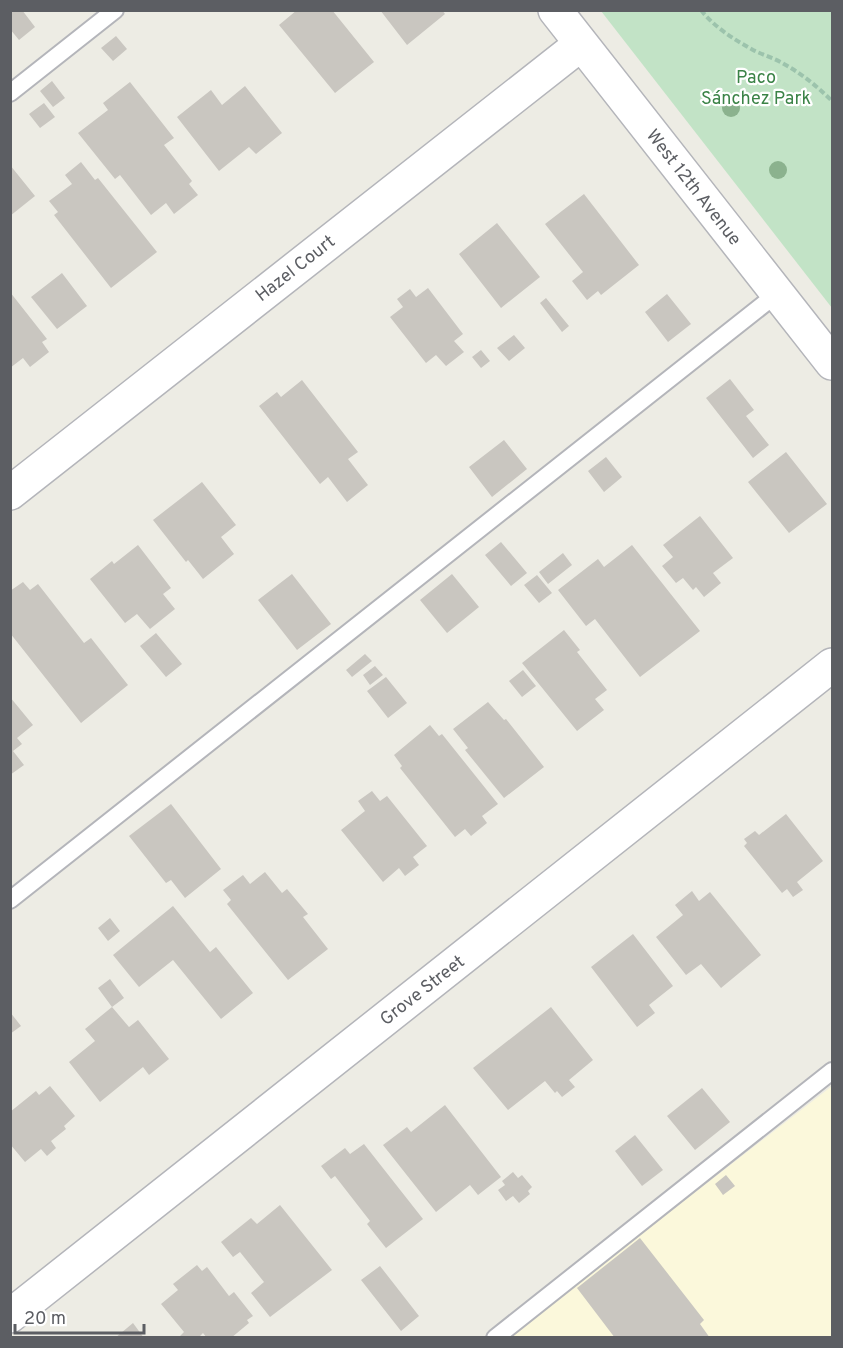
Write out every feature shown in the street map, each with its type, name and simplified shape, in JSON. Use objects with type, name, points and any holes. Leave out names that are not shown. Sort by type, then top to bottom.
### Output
[{"type":"street","name":"West 12th Avenue","points":[[555,10],[832,363]]},
{"type":"street","name":"Hazel Court","points":[[10,493],[580,44]]},
{"type":"street","name":"Grove Street","points":[[10,1316],[832,665]]},
{"type":"lane","points":[[10,93],[115,10]]},
{"type":"lane","points":[[10,900],[778,293]]},
{"type":"lane","points":[[495,1338],[832,1071]]},
{"type":"path","points":[[701,10],[708,19],[754,51],[782,62],[810,80],[832,101]]},
{"type":"shaded area","points":[[832,1086],[832,1337],[509,1337]]},
{"type":"green space","name":"Paco Sánchez Park","points":[[601,11],[832,11],[832,308]]},
{"type":"building","points":[[12,10],[22,10],[35,27],[19,40],[10,29]]},
{"type":"building","points":[[297,10],[332,10],[374,62],[335,93],[279,25]]},
{"type":"building","points":[[380,10],[442,10],[445,14],[407,45]]},
{"type":"building","points":[[116,36],[127,49],[113,61],[101,48]]},
{"type":"building","points":[[52,81],[65,98],[53,107],[40,91]]},
{"type":"building","points":[[130,82],[174,138],[164,145],[192,181],[189,184],[198,195],[174,214],[166,203],[151,215],[120,175],[115,179],[78,133],[108,110],[103,103]]},
{"type":"building","points":[[245,86],[282,133],[256,154],[249,147],[219,171],[177,117],[211,90],[222,105]]},
{"type":"building","points":[[44,103],[55,117],[40,128],[29,114]]},
{"type":"building","points":[[81,162],[95,180],[98,178],[157,252],[111,288],[54,215],[58,212],[49,201],[72,184],[65,175]]},
{"type":"building","points":[[10,165],[35,196],[10,216]]},
{"type":"building","points":[[584,194],[639,265],[601,295],[598,291],[587,300],[572,281],[583,272],[545,224]]},
{"type":"building","points":[[497,223],[540,277],[501,308],[459,254]]},
{"type":"building","points":[[62,273],[87,306],[57,329],[31,297]]},
{"type":"building","points":[[428,288],[463,334],[454,341],[464,352],[446,366],[436,355],[426,363],[390,317],[403,307],[397,299],[410,289],[416,297]]},
{"type":"building","points":[[10,292],[47,339],[42,342],[49,352],[30,367],[23,358],[10,368]]},
{"type":"building","points":[[667,294],[691,324],[668,342],[645,312]]},
{"type":"building","points":[[546,298],[569,326],[562,332],[540,303]]},
{"type":"building","points":[[514,335],[525,348],[509,361],[497,348]]},
{"type":"building","points":[[481,350],[490,361],[481,368],[472,357]]},
{"type":"building","points":[[730,379],[754,410],[746,416],[769,445],[753,458],[706,398]]},
{"type":"building","points":[[302,380],[358,452],[348,459],[368,485],[347,502],[328,477],[320,484],[259,406],[277,392],[281,397]]},
{"type":"building","points":[[504,440],[527,469],[492,497],[469,467]]},
{"type":"building","points":[[786,452],[827,504],[789,533],[748,482]]},
{"type":"building","points":[[606,457],[622,477],[604,492],[588,471]]},
{"type":"building","points":[[202,482],[236,525],[221,537],[234,554],[203,579],[188,560],[186,562],[153,520]]},
{"type":"building","points":[[700,516],[733,558],[713,573],[721,583],[704,597],[696,587],[693,590],[683,578],[676,583],[662,566],[673,557],[663,545]]},
{"type":"building","points":[[501,542],[527,573],[511,586],[485,555]]},
{"type":"building","points":[[138,545],[171,588],[163,594],[175,609],[150,629],[137,614],[125,623],[90,579],[112,561],[114,564]]},
{"type":"building","points":[[632,545],[700,631],[640,677],[595,619],[586,626],[558,590],[598,559],[604,567]]},
{"type":"building","points":[[563,553],[572,565],[548,584],[539,572]]},
{"type":"building","points":[[292,574],[331,624],[297,650],[258,600]]},
{"type":"building","points":[[452,574],[479,607],[447,633],[420,600]]},
{"type":"building","points":[[537,575],[552,593],[539,603],[524,585]]},
{"type":"building","points":[[23,582],[30,590],[38,584],[84,643],[91,638],[128,685],[81,723],[10,633],[10,591]]},
{"type":"building","points":[[564,630],[580,650],[577,652],[607,690],[595,699],[604,710],[577,731],[522,663]]},
{"type":"building","points":[[156,633],[182,664],[166,677],[140,646]]},
{"type":"building","points":[[365,654],[372,661],[352,677],[346,670]]},
{"type":"building","points":[[375,666],[383,675],[370,685],[363,675]]},
{"type":"building","points":[[523,670],[536,686],[522,697],[509,681]]},
{"type":"building","points":[[386,677],[407,703],[388,718],[367,691]]},
{"type":"building","points":[[10,697],[33,725],[17,738],[22,744],[13,751],[24,765],[10,775]]},
{"type":"building","points":[[488,702],[504,720],[506,719],[544,767],[504,798],[465,750],[468,748],[453,729]]},
{"type":"building","points":[[430,725],[439,736],[442,734],[498,804],[482,816],[487,823],[471,836],[465,829],[455,837],[400,768],[402,766],[394,755]]},
{"type":"building","points":[[372,791],[380,801],[387,796],[427,846],[413,857],[419,865],[405,876],[399,868],[383,882],[341,830],[365,811],[358,801]]},
{"type":"building","points":[[171,804],[221,869],[185,898],[171,880],[166,883],[129,836]]},
{"type":"building","points":[[786,814],[823,861],[797,882],[803,890],[793,897],[787,889],[782,893],[744,846],[747,843],[744,839],[755,831],[759,835]]},
{"type":"building","points":[[265,872],[282,893],[287,889],[308,914],[303,917],[328,949],[288,980],[227,904],[231,900],[223,890],[243,875],[250,884]]},
{"type":"building","points":[[692,891],[699,901],[710,892],[761,955],[721,988],[701,964],[686,975],[656,937],[683,915],[675,905]]},
{"type":"building","points":[[173,906],[210,952],[216,947],[253,993],[221,1019],[173,960],[139,987],[113,955]]},
{"type":"building","points":[[110,918],[120,931],[108,941],[98,928]]},
{"type":"building","points":[[633,934],[673,986],[649,1005],[655,1013],[637,1027],[591,967]]},
{"type":"building","points":[[110,979],[124,998],[112,1007],[98,988]]},
{"type":"building","points":[[112,1007],[129,1027],[138,1020],[169,1059],[149,1075],[143,1067],[100,1102],[69,1062],[95,1041],[85,1029]]},
{"type":"building","points":[[551,1007],[593,1060],[569,1080],[575,1087],[562,1097],[557,1091],[555,1093],[545,1081],[508,1110],[473,1068]]},
{"type":"building","points":[[10,1012],[21,1026],[10,1034]]},
{"type":"building","points":[[50,1086],[75,1116],[64,1126],[66,1129],[51,1141],[56,1148],[47,1156],[41,1149],[25,1162],[10,1144],[10,1112],[36,1091],[39,1095]]},
{"type":"building","points":[[702,1088],[730,1122],[695,1150],[667,1116]]},
{"type":"building","points":[[445,1105],[501,1177],[478,1195],[470,1185],[436,1212],[383,1145],[407,1127],[411,1132]]},
{"type":"building","points":[[635,1135],[663,1170],[642,1186],[615,1151]]},
{"type":"building","points":[[364,1144],[423,1219],[386,1248],[367,1224],[370,1221],[335,1176],[331,1179],[321,1166],[345,1148],[350,1154]]},
{"type":"building","points":[[513,1172],[518,1178],[522,1175],[532,1187],[528,1191],[530,1194],[519,1203],[513,1196],[506,1201],[498,1190],[505,1185],[502,1181]]},
{"type":"building","points":[[726,1175],[735,1186],[723,1195],[715,1184]]},
{"type":"building","points":[[280,1205],[332,1270],[270,1317],[251,1293],[264,1282],[240,1252],[233,1257],[221,1242],[251,1218],[257,1224]]},
{"type":"building","points":[[640,1238],[704,1320],[700,1324],[710,1338],[615,1338],[577,1288]]},
{"type":"building","points":[[197,1265],[202,1271],[207,1267],[229,1296],[234,1292],[253,1316],[247,1320],[249,1323],[231,1338],[207,1338],[203,1333],[198,1338],[178,1338],[184,1332],[161,1304],[178,1290],[173,1284]]},
{"type":"building","points":[[380,1266],[419,1316],[401,1331],[361,1280]]},
{"type":"building","points":[[133,1323],[144,1338],[115,1338]]}]
